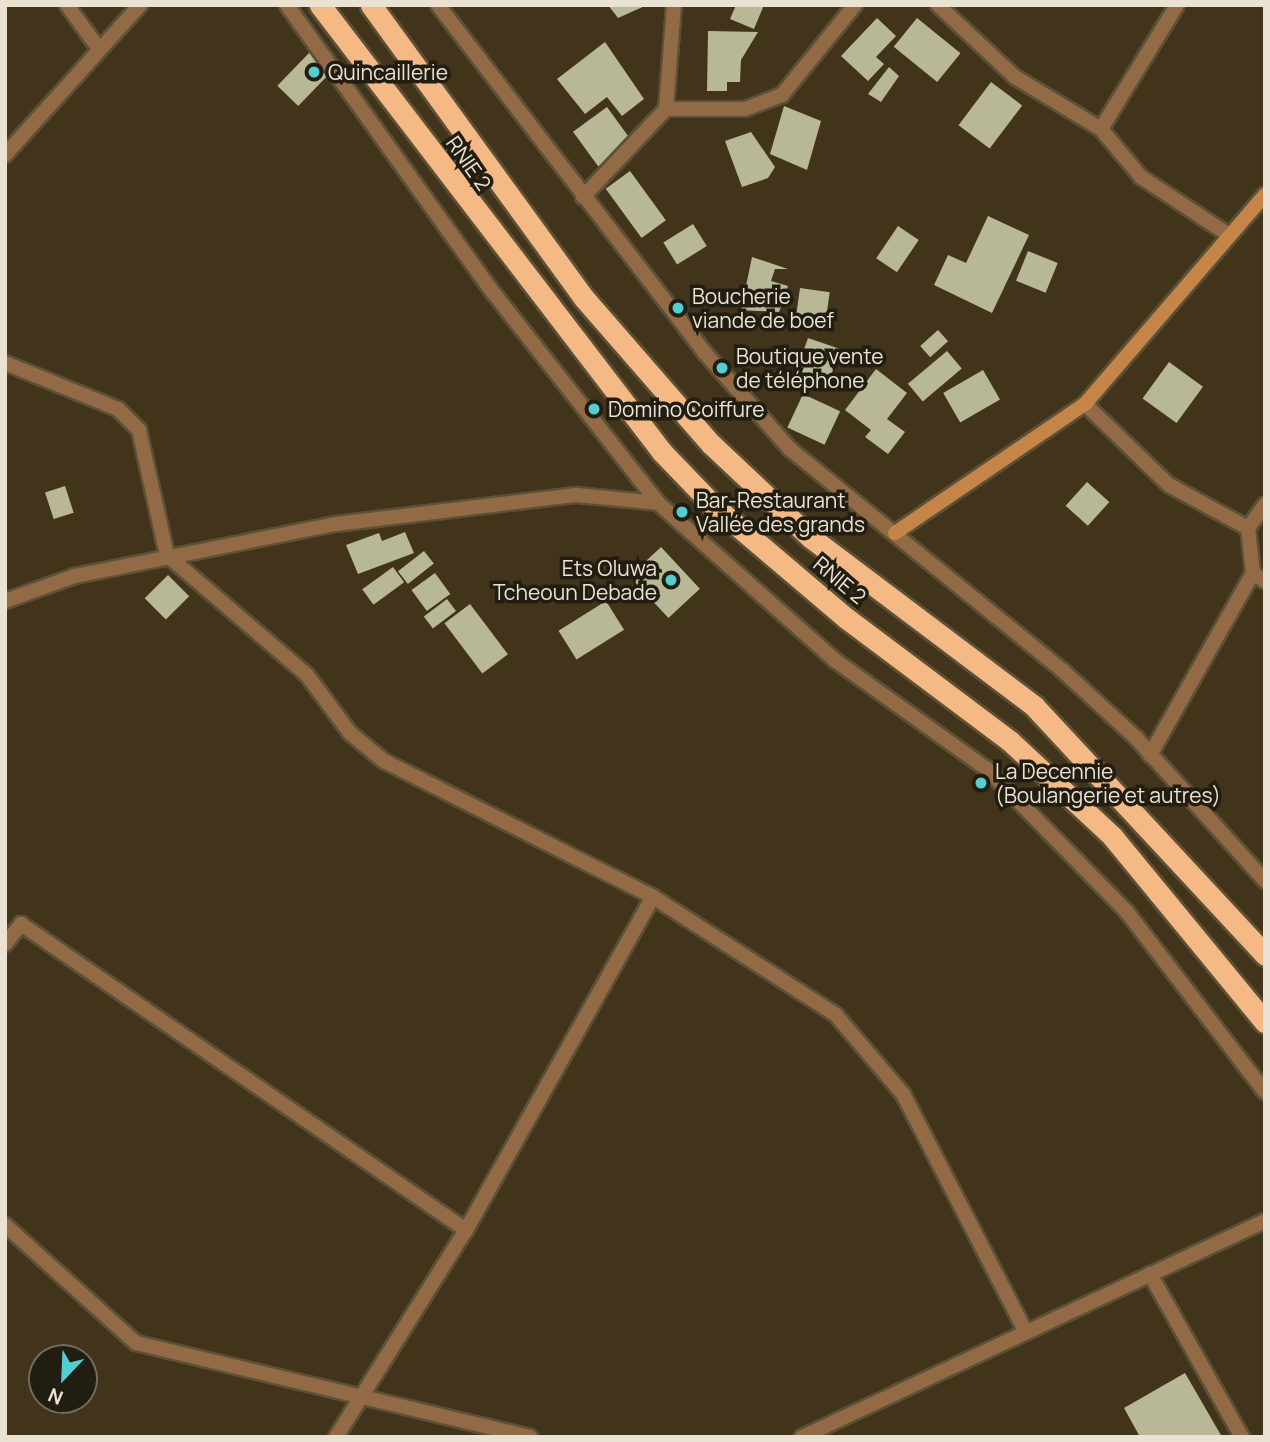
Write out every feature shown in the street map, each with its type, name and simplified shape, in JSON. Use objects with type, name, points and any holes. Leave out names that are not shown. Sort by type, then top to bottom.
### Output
[{"type":"highway","name":"RNIE 2","points":[[320,5],[662,452],[714,506],[846,618],[1011,742],[1112,836],[1265,1022]]},
{"type":"highway","name":"RNIE 2","points":[[371,5],[583,297],[711,444],[810,537],[1034,706],[1265,955]]},
{"type":"street","points":[[67,5],[99,49]]},
{"type":"street","points":[[5,155],[140,5]]},
{"type":"street","points":[[287,5],[492,291],[658,503],[836,661],[987,769],[1127,912],[1265,1093]]},
{"type":"street","points":[[438,5],[583,197],[790,449],[1063,671],[1150,755],[1265,881]]},
{"type":"street","points":[[583,197],[666,109],[674,5]]},
{"type":"street","points":[[666,109],[768,104],[855,5]]},
{"type":"street","points":[[938,5],[1015,77],[1101,129],[1141,177],[1229,235]]},
{"type":"street","points":[[1101,129],[1177,5]]},
{"type":"street","points":[[895,533],[1085,404],[1265,195]]},
{"type":"street","points":[[5,363],[118,409],[139,430],[167,555],[307,675],[350,733],[384,761],[653,897],[836,1015],[903,1094],[1026,1332]]},
{"type":"street","points":[[1085,404],[1169,485],[1248,528],[1259,577],[1150,755]]},
{"type":"street","points":[[5,601],[167,555],[336,524],[577,495],[658,503]]},
{"type":"street","points":[[1248,528],[1265,505]]},
{"type":"street","points":[[336,1437],[359,1396],[466,1230],[653,897]]},
{"type":"street","points":[[5,944],[21,924],[466,1230]]},
{"type":"street","points":[[802,1437],[1265,1221]]},
{"type":"street","points":[[5,1225],[136,1343],[530,1437]]},
{"type":"street","points":[[1150,1274],[1242,1437]]},
{"type":"building","points":[[608,5],[647,5],[618,18]]},
{"type":"building","points":[[736,5],[764,5],[754,29],[730,19]]},
{"type":"building","points":[[877,18],[896,36],[876,57],[884,64],[868,81],[841,56]]},
{"type":"building","points":[[917,18],[961,53],[937,82],[894,47]]},
{"type":"building","points":[[708,31],[758,32],[741,60],[740,82],[727,82],[727,91],[707,91]]},
{"type":"building","points":[[605,42],[644,99],[622,116],[607,97],[585,114],[557,79]]},
{"type":"building","points":[[310,52],[331,72],[298,106],[277,86]]},
{"type":"building","points":[[889,67],[899,76],[881,102],[868,94]]},
{"type":"building","points":[[991,82],[1022,105],[990,149],[959,125]]},
{"type":"building","points":[[784,106],[821,121],[807,170],[770,154]]},
{"type":"building","points":[[607,107],[632,142],[598,166],[573,132]]},
{"type":"building","points":[[751,132],[775,167],[768,178],[742,187],[725,141]]},
{"type":"building","points":[[630,171],[666,220],[642,238],[606,189]]},
{"type":"building","points":[[988,216],[1029,235],[992,313],[934,285],[948,255],[966,263]]},
{"type":"building","points":[[693,224],[707,246],[677,265],[663,243]]},
{"type":"building","points":[[898,226],[919,240],[897,272],[876,258]]},
{"type":"building","points":[[1028,251],[1058,263],[1046,293],[1016,281]]},
{"type":"building","points":[[752,257],[788,269],[775,269],[771,281],[788,286],[779,312],[741,310]]},
{"type":"building","points":[[800,288],[830,292],[826,322],[796,318]]},
{"type":"building","points":[[938,330],[948,341],[930,357],[920,346]]},
{"type":"building","points":[[808,338],[840,349],[826,391],[794,380]]},
{"type":"building","points":[[947,351],[962,369],[923,401],[908,384]]},
{"type":"building","points":[[1169,362],[1203,387],[1177,423],[1143,398]]},
{"type":"building","points":[[876,369],[907,393],[887,419],[905,432],[888,454],[865,437],[871,430],[845,410]]},
{"type":"building","points":[[983,370],[1000,399],[960,422],[943,393]]},
{"type":"building","points":[[803,394],[840,411],[825,445],[787,428]]},
{"type":"building","points":[[1087,482],[1109,502],[1088,526],[1066,506]]},
{"type":"building","points":[[65,486],[74,513],[54,519],[45,492]]},
{"type":"building","points":[[405,532],[414,553],[358,574],[346,545],[379,533],[382,541]]},
{"type":"building","points":[[661,547],[700,589],[668,618],[630,576]]},
{"type":"building","points":[[424,551],[434,564],[408,584],[398,571]]},
{"type":"building","points":[[393,567],[404,582],[373,605],[362,589]]},
{"type":"building","points":[[435,573],[450,594],[427,611],[412,590]]},
{"type":"building","points":[[168,575],[189,596],[166,620],[145,598]]},
{"type":"building","points":[[447,599],[456,611],[433,628],[424,616]]},
{"type":"building","points":[[606,601],[624,630],[577,660],[559,631]]},
{"type":"building","points":[[470,604],[508,654],[482,674],[444,623]]},
{"type":"building","points":[[1185,1373],[1222,1437],[1140,1437],[1124,1408]]},
{"type":"place","name":"Quincaillerie","points":[[314,72]]},
{"type":"place","name":"Boucherie viande de boef","points":[[678,308]]},
{"type":"place","name":"Boutique vente de téléphone","points":[[722,368]]},
{"type":"place","name":"Domino Coiffure","points":[[594,409]]},
{"type":"place","name":"Bar-Restaurant Vallée des grands","points":[[682,512]]},
{"type":"place","name":"Ets Oluwa Tcheoun Debade","points":[[671,580]]},
{"type":"place","name":"La Decennie (Boulangerie et autres)","points":[[981,783]]}]
